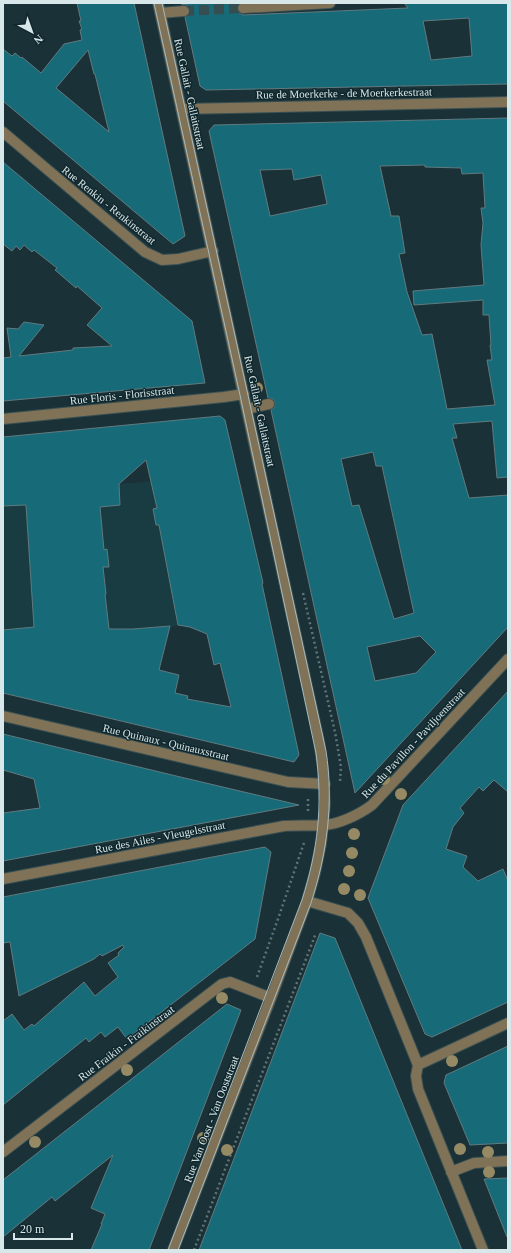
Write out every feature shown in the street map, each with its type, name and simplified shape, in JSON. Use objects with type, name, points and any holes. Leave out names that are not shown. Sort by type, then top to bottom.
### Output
[{"type":"street","name":"Rue Gallait - Gallaitstraat","points":[[158,3],[320,746],[324,784],[323,826],[315,873],[307,901]]},
{"type":"street","points":[[243,8],[330,3]]},
{"type":"street","points":[[160,13],[184,11]]},
{"type":"street","name":"Rue de Moerkerke - de Moerkerkestraat","points":[[181,109],[508,102]]},
{"type":"street","name":"Rue Renkin - Renkinstraat","points":[[3,132],[145,252],[162,260],[178,259],[213,251]]},
{"type":"street","name":"Rue Floris - Florisstraat","points":[[3,419],[244,394]]},
{"type":"street","points":[[247,409],[269,404]]},
{"type":"street","name":"Rue du Pavillon - Paviljoenstraat","points":[[323,826],[354,816],[372,806],[508,658]]},
{"type":"street","name":"Rue Quinaux - Quinauxstraat","points":[[3,716],[288,782],[324,784]]},
{"type":"street","name":"Rue des Ailes - Vleugelsstraat","points":[[3,879],[284,826],[323,826]]},
{"type":"street","points":[[307,901],[348,913],[358,923],[366,937],[418,1065],[416,1076],[418,1088],[483,1250]]},
{"type":"street","name":"Rue Van Oost - Van Ooststraat","points":[[173,1250],[307,901]]},
{"type":"street","name":"Rue Fraikin - Fraikinstraat","points":[[3,1152],[222,984],[230,982],[271,998]]},
{"type":"street","points":[[418,1065],[508,1023]]},
{"type":"street","points":[[451,1172],[474,1163],[508,1162]]},
{"type":"path","points":[[252,990],[304,842],[307,825],[308,782]]},
{"type":"path","points":[[194,1250],[316,933]]},
{"type":"shaded area","points":[[237,474],[269,616],[202,632],[182,626],[109,631],[3,685],[3,494]]},
{"type":"building","points":[[77,3],[134,3],[185,236],[173,244],[3,101],[3,49],[12,56],[15,53],[21,58],[22,57],[41,73],[64,44],[82,40],[80,30],[82,29],[79,21],[81,21]],"holes":[[[88,50],[95,74],[109,132],[56,88]]]},
{"type":"building","points":[[182,3],[239,3],[237,9],[238,12],[243,15],[408,8],[404,3],[508,3],[508,84],[206,90],[200,86],[185,17],[190,14],[190,10],[187,5],[182,5]],"holes":[[[469,18],[472,56],[431,60],[423,21]]]},
{"type":"building","points":[[508,118],[508,477],[497,478],[492,421],[453,424],[457,438],[452,438],[469,498],[508,495],[508,627],[355,793],[271,410],[274,408],[275,403],[273,399],[268,398],[209,131],[214,125]],"holes":[[[425,165],[425,167],[461,168],[462,174],[483,173],[485,208],[481,208],[483,223],[481,245],[484,285],[413,291],[414,305],[483,300],[483,315],[489,315],[492,360],[487,360],[495,405],[447,409],[432,334],[422,335],[407,292],[399,254],[405,253],[399,216],[391,216],[380,166]],[[292,169],[294,180],[321,175],[327,204],[270,216],[260,170]],[[373,452],[376,466],[382,466],[414,613],[394,619],[359,505],[352,506],[341,459]],[[420,636],[436,652],[416,673],[375,681],[367,647]]]},
{"type":"building","points":[[3,162],[192,321],[205,383],[3,401],[3,358],[11,357],[7,328],[18,329],[24,322],[44,325],[19,356],[73,350],[73,348],[112,346],[87,325],[102,308],[77,286],[76,288],[55,270],[57,268],[34,250],[32,252],[24,245],[20,250],[16,246],[12,251],[3,244]]},
{"type":"building","points":[[220,416],[225,420],[263,583],[299,755],[294,762],[3,693],[3,630],[34,627],[26,505],[3,506],[3,437]],"holes":[[[146,460],[157,508],[153,509],[156,525],[159,525],[178,625],[190,627],[207,634],[214,665],[220,663],[231,707],[187,699],[188,696],[175,693],[179,675],[159,670],[170,626],[109,629],[103,567],[109,567],[107,549],[104,550],[100,507],[120,505],[119,484]]]},
{"type":"building","points":[[508,691],[508,792],[494,780],[483,791],[479,787],[460,808],[464,813],[453,827],[446,849],[467,856],[463,867],[478,881],[503,869],[508,881],[508,1002],[432,1037],[425,1034],[368,898],[403,805]]},
{"type":"building","points":[[3,734],[299,805],[3,861],[3,813],[40,808],[34,779],[3,770]]},
{"type":"building","points":[[265,847],[271,852],[255,939],[127,1039],[118,1027],[105,1037],[101,1032],[89,1042],[86,1038],[3,1105],[3,1021],[12,1014],[24,1030],[32,1024],[34,1026],[84,982],[95,996],[118,977],[108,963],[119,955],[118,953],[124,947],[123,945],[102,956],[100,954],[94,959],[19,996],[10,942],[3,943],[3,897]]},
{"type":"building","points":[[320,933],[335,938],[462,1250],[199,1250]]},
{"type":"building","points":[[227,1004],[241,1010],[149,1250],[91,1250],[105,1214],[91,1208],[113,1155],[55,1201],[52,1197],[3,1237],[3,1180]]},
{"type":"building","points":[[508,1046],[508,1143],[470,1145],[444,1083],[446,1075]]},
{"type":"building","points":[[508,1178],[508,1237],[507,1237],[484,1179]]},
{"type":"tunnel","points":[[184,11],[243,8]]},
{"type":"tram line","points":[[154,3],[240,395],[316,753],[319,792],[318,828],[312,863],[302,900],[168,1250]]},
{"type":"tram line","points":[[162,3],[326,751],[329,790],[328,828],[325,847],[317,884],[311,903],[178,1250]]}]
